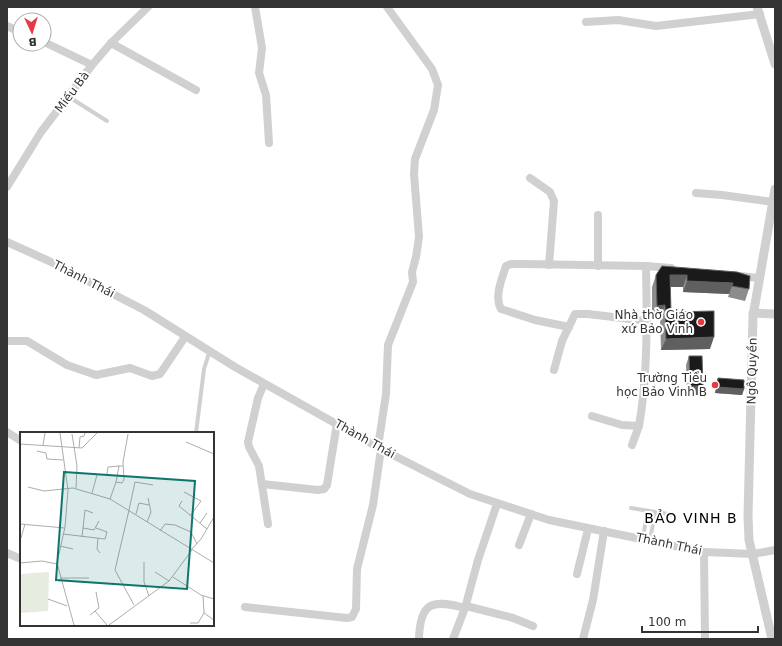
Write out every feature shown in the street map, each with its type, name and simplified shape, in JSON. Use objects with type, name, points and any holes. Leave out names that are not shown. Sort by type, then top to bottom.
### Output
[{"type":"street","name":"Miếu Bà","points":[[7,187],[41,132],[92,65],[111,43],[148,7]]},
{"type":"street","points":[[255,7],[262,48],[259,73],[266,95],[269,143]]},
{"type":"street","points":[[245,607],[347,618],[352,617],[356,609],[357,569],[373,504],[386,394],[388,345],[413,282],[412,272],[418,245],[414,174],[415,159],[434,110],[438,85],[432,69],[387,7]]},
{"type":"street","points":[[586,22],[623,21],[656,26],[758,10],[775,64]]},
{"type":"street","points":[[111,43],[196,90]]},
{"type":"street","points":[[52,46],[92,65]]},
{"type":"street","points":[[530,178],[550,192],[554,200],[549,265]]},
{"type":"street","name":"Ngô Quyền","points":[[772,639],[749,540],[748,516],[753,313],[775,189]]},
{"type":"street","points":[[696,193],[773,202]]},
{"type":"street","points":[[598,215],[598,266]]},
{"type":"street","name":"Thành Thái","points":[[7,242],[49,261],[144,310],[209,353],[337,423],[379,448],[455,487],[497,504],[588,529],[704,552],[753,554],[775,550]]},
{"type":"street","points":[[569,327],[535,320],[501,309],[499,304],[500,287],[506,266],[511,264],[646,266],[677,269]]},
{"type":"street","points":[[632,445],[638,426],[644,390],[647,321],[646,266]]},
{"type":"street","points":[[729,275],[759,278]]},
{"type":"street","points":[[554,370],[562,341],[577,313],[647,321]]},
{"type":"street","points":[[753,313],[775,314]]},
{"type":"street","points":[[7,341],[27,341],[67,365],[96,375],[130,368],[152,376],[160,374],[185,337]]},
{"type":"street","points":[[264,384],[258,398],[248,442],[259,466],[268,524]]},
{"type":"street","points":[[592,416],[614,423],[638,426]]},
{"type":"street","points":[[262,484],[318,490],[324,489],[337,423]]},
{"type":"street","points":[[8,436],[20,441]]},
{"type":"street","points":[[453,639],[466,607],[478,560],[497,504]]},
{"type":"street","points":[[519,545],[531,514]]},
{"type":"street","points":[[577,574],[588,529]]},
{"type":"street","points":[[583,639],[593,600],[604,531]]},
{"type":"street","points":[[704,552],[705,639]]},
{"type":"street","points":[[7,553],[20,559]]},
{"type":"street","points":[[418,639],[424,609],[432,605],[440,604],[466,607],[513,618],[533,626]]},
{"type":"lane","points":[[69,97],[107,121]]},
{"type":"lane","points":[[196,432],[204,369],[209,353]]},
{"type":"lane","points":[[631,508],[674,515]]},
{"type":"lane","points":[[646,540],[647,511]]},
{"type":"lane","points":[[646,540],[656,513]]},
{"type":"building","points":[[662,266],[737,272],[750,276],[749,289],[732,286],[733,283],[687,281],[687,275],[670,275],[671,312],[714,311],[714,337],[666,339],[665,305],[657,306],[656,275]]},
{"type":"building","points":[[689,356],[702,356],[703,386],[690,386]]},
{"type":"building","points":[[718,378],[744,380],[744,389],[717,387]]},
{"type":"place","name":"Nhà thờ Giáo xứ Bảo Vinh","points":[[701,322]]},
{"type":"place","name":"Trường Tiểu học Bảo Vinh B","points":[[715,385]]},
{"type":"district","name":"BẢO VINH B","points":[[691,518]]}]
